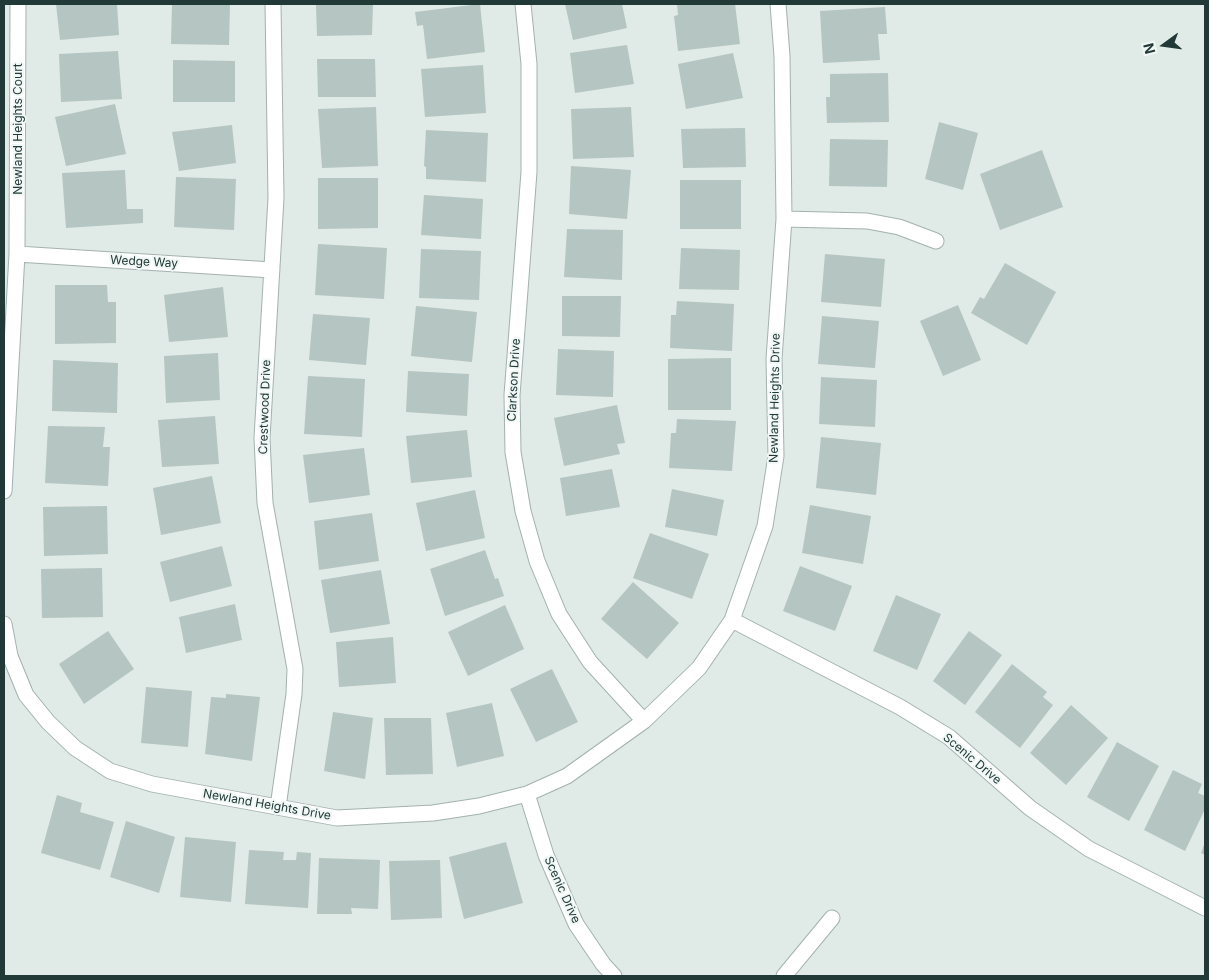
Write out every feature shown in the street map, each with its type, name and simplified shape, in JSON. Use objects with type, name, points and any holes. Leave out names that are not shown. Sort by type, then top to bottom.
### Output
[{"type":"street","name":"Newland Heights Court","points":[[17,254],[18,4]]},
{"type":"street","name":"Crestwood Drive","points":[[273,4],[276,198],[262,438],[265,503],[295,669],[294,694],[278,807]]},
{"type":"street","name":"Clarkson Drive","points":[[523,4],[529,64],[529,172],[512,395],[514,462],[523,511],[537,561],[560,614],[590,662],[644,721]]},
{"type":"street","name":"Newland Heights Drive","points":[[4,624],[10,656],[26,694],[48,722],[75,748],[110,772],[152,784],[337,818],[414,814],[478,806],[527,794],[567,776],[609,748],[644,721],[699,668],[732,620],[765,526],[776,456],[774,359],[784,219],[782,56],[778,4]]},
{"type":"street","points":[[784,219],[866,221],[899,227],[936,241]]},
{"type":"street","name":"Wedge Way","points":[[17,254],[272,270]]},
{"type":"street","points":[[4,491],[17,254]]},
{"type":"street","name":"Scenic Drive","points":[[732,620],[900,707],[949,737],[1030,808],[1089,849],[1205,908]]},
{"type":"street","name":"Scenic Drive","points":[[527,794],[546,855],[576,924],[603,964],[614,976]]},
{"type":"street","points":[[784,976],[832,918]]},
{"type":"building","points":[[56,4],[117,4],[119,35],[60,40]]},
{"type":"building","points":[[172,4],[230,4],[229,45],[171,44]]},
{"type":"building","points":[[316,4],[373,4],[372,35],[317,36]]},
{"type":"building","points":[[480,4],[485,52],[427,59],[423,25],[417,26],[415,12]]},
{"type":"building","points":[[565,4],[622,4],[627,28],[573,40]]},
{"type":"building","points":[[677,4],[735,4],[740,44],[678,51],[674,16],[678,15]]},
{"type":"building","points":[[885,7],[887,34],[878,34],[880,60],[823,63],[820,11]]},
{"type":"building","points":[[627,45],[634,84],[575,93],[570,53]]},
{"type":"building","points":[[118,51],[122,99],[61,102],[59,54]]},
{"type":"building","points":[[733,53],[743,98],[686,109],[678,64]]},
{"type":"building","points":[[317,59],[375,59],[376,97],[318,97]]},
{"type":"building","points":[[173,60],[235,61],[235,102],[173,102]]},
{"type":"building","points":[[483,65],[486,113],[425,117],[421,69]]},
{"type":"building","points":[[888,73],[889,122],[827,123],[826,97],[830,97],[830,74]]},
{"type":"building","points":[[115,104],[126,154],[66,166],[55,117]]},
{"type":"building","points":[[376,107],[378,166],[322,168],[318,109]]},
{"type":"building","points":[[631,107],[634,157],[573,159],[571,109]]},
{"type":"building","points":[[939,122],[978,133],[963,190],[925,179]]},
{"type":"building","points":[[232,125],[236,163],[179,171],[172,132]]},
{"type":"building","points":[[745,128],[746,167],[683,168],[681,129]]},
{"type":"building","points":[[426,130],[488,133],[486,182],[426,179],[426,167],[424,166]]},
{"type":"building","points":[[830,139],[888,140],[887,187],[829,186]]},
{"type":"building","points":[[1042,150],[1063,207],[1000,230],[980,174]]},
{"type":"building","points":[[571,166],[631,170],[627,219],[569,214]]},
{"type":"building","points":[[125,170],[127,209],[143,209],[143,223],[66,228],[62,173]]},
{"type":"building","points":[[176,177],[236,179],[234,230],[174,227]]},
{"type":"building","points":[[318,178],[378,178],[378,228],[318,229]]},
{"type":"building","points":[[680,180],[741,180],[741,229],[680,229]]},
{"type":"building","points":[[424,195],[483,199],[481,239],[421,235]]},
{"type":"building","points":[[567,229],[623,230],[622,280],[564,277]]},
{"type":"building","points":[[318,244],[387,248],[384,299],[315,295]]},
{"type":"building","points":[[681,248],[740,250],[739,290],[679,289]]},
{"type":"building","points":[[421,249],[481,251],[479,300],[419,298]]},
{"type":"building","points":[[825,254],[885,259],[881,307],[821,302]]},
{"type":"building","points":[[1005,263],[1056,292],[1027,345],[971,313],[980,297],[984,299]]},
{"type":"building","points":[[55,285],[107,285],[108,302],[116,302],[116,343],[55,344]]},
{"type":"building","points":[[223,287],[228,337],[169,342],[164,295]]},
{"type":"building","points":[[562,296],[621,296],[620,337],[562,336]]},
{"type":"building","points":[[677,301],[734,304],[732,351],[670,348],[671,315],[676,315]]},
{"type":"building","points":[[958,305],[981,360],[943,376],[920,321]]},
{"type":"building","points":[[416,306],[477,312],[472,362],[411,356]]},
{"type":"building","points":[[313,314],[370,318],[366,365],[309,360]]},
{"type":"building","points":[[822,316],[879,321],[875,368],[818,364]]},
{"type":"building","points":[[558,349],[614,351],[613,397],[556,395]]},
{"type":"building","points":[[218,353],[220,400],[166,403],[164,356]]},
{"type":"building","points":[[731,358],[731,410],[668,410],[668,359]]},
{"type":"building","points":[[53,360],[118,363],[117,413],[52,411]]},
{"type":"building","points":[[408,371],[469,374],[467,416],[406,412]]},
{"type":"building","points":[[308,376],[365,379],[362,437],[304,434]]},
{"type":"building","points":[[821,377],[877,380],[875,427],[819,424]]},
{"type":"building","points":[[617,405],[625,443],[617,444],[620,454],[564,466],[554,418]]},
{"type":"building","points":[[215,416],[219,464],[162,467],[158,420]]},
{"type":"building","points":[[677,419],[736,421],[732,471],[669,468],[671,433],[676,433]]},
{"type":"building","points":[[48,426],[105,427],[103,447],[110,447],[108,486],[45,483]]},
{"type":"building","points":[[467,430],[472,477],[411,483],[406,436]]},
{"type":"building","points":[[821,437],[881,443],[876,495],[816,488]]},
{"type":"building","points":[[364,448],[370,495],[309,503],[303,455]]},
{"type":"building","points":[[612,469],[620,507],[566,516],[560,478]]},
{"type":"building","points":[[212,476],[221,523],[161,535],[153,488]]},
{"type":"building","points":[[672,489],[724,500],[717,536],[665,527]]},
{"type":"building","points":[[475,490],[485,538],[426,551],[416,503]]},
{"type":"building","points":[[810,505],[871,516],[863,564],[802,553]]},
{"type":"building","points":[[107,506],[108,554],[44,556],[43,507]]},
{"type":"building","points":[[372,513],[379,561],[319,570],[314,521]]},
{"type":"building","points":[[650,533],[709,554],[692,599],[633,578]]},
{"type":"building","points":[[222,546],[232,586],[170,602],[160,562]]},
{"type":"building","points":[[485,550],[495,579],[498,578],[504,596],[445,616],[430,569]]},
{"type":"building","points":[[800,566],[852,586],[835,631],[783,611]]},
{"type":"building","points":[[102,568],[103,617],[42,618],[41,569]]},
{"type":"building","points":[[381,570],[390,624],[330,633],[321,580]]},
{"type":"building","points":[[633,582],[679,623],[647,659],[601,619]]},
{"type":"building","points":[[896,595],[941,614],[917,670],[873,651]]},
{"type":"building","points":[[235,604],[242,640],[186,653],[179,617]]},
{"type":"building","points":[[505,605],[524,649],[468,676],[448,632]]},
{"type":"building","points":[[108,631],[134,669],[84,704],[59,664]]},
{"type":"building","points":[[969,631],[1002,655],[965,705],[933,681]]},
{"type":"building","points":[[393,637],[396,683],[339,687],[336,642]]},
{"type":"building","points":[[1012,664],[1047,692],[1043,697],[1053,705],[1020,748],[975,712]]},
{"type":"building","points":[[552,669],[578,722],[536,742],[510,689]]},
{"type":"building","points":[[146,687],[192,691],[188,747],[141,743]]},
{"type":"building","points":[[226,694],[260,697],[252,761],[205,754],[211,697],[226,698]]},
{"type":"building","points":[[492,703],[504,756],[457,767],[446,713]]},
{"type":"building","points":[[1071,705],[1108,738],[1066,785],[1030,753]]},
{"type":"building","points":[[333,712],[373,718],[365,779],[324,771]]},
{"type":"building","points":[[384,718],[431,718],[433,774],[386,775]]},
{"type":"building","points":[[1117,742],[1159,766],[1129,821],[1087,797]]},
{"type":"building","points":[[1173,770],[1202,784],[1198,793],[1205,796],[1205,809],[1185,851],[1144,830]]},
{"type":"building","points":[[57,795],[82,803],[80,812],[114,822],[100,870],[41,853]]},
{"type":"building","points":[[126,821],[175,837],[159,893],[110,877]]},
{"type":"building","points":[[185,837],[236,842],[231,902],[180,897]]},
{"type":"building","points":[[506,842],[523,903],[464,919],[449,857]]},
{"type":"building","points":[[1205,842],[1205,855],[1201,853]]},
{"type":"building","points":[[249,850],[284,852],[283,860],[296,860],[297,852],[311,853],[308,908],[245,904]]},
{"type":"building","points":[[319,858],[380,860],[378,909],[351,908],[352,914],[317,914]]},
{"type":"building","points":[[440,860],[442,918],[391,920],[389,861]]}]
